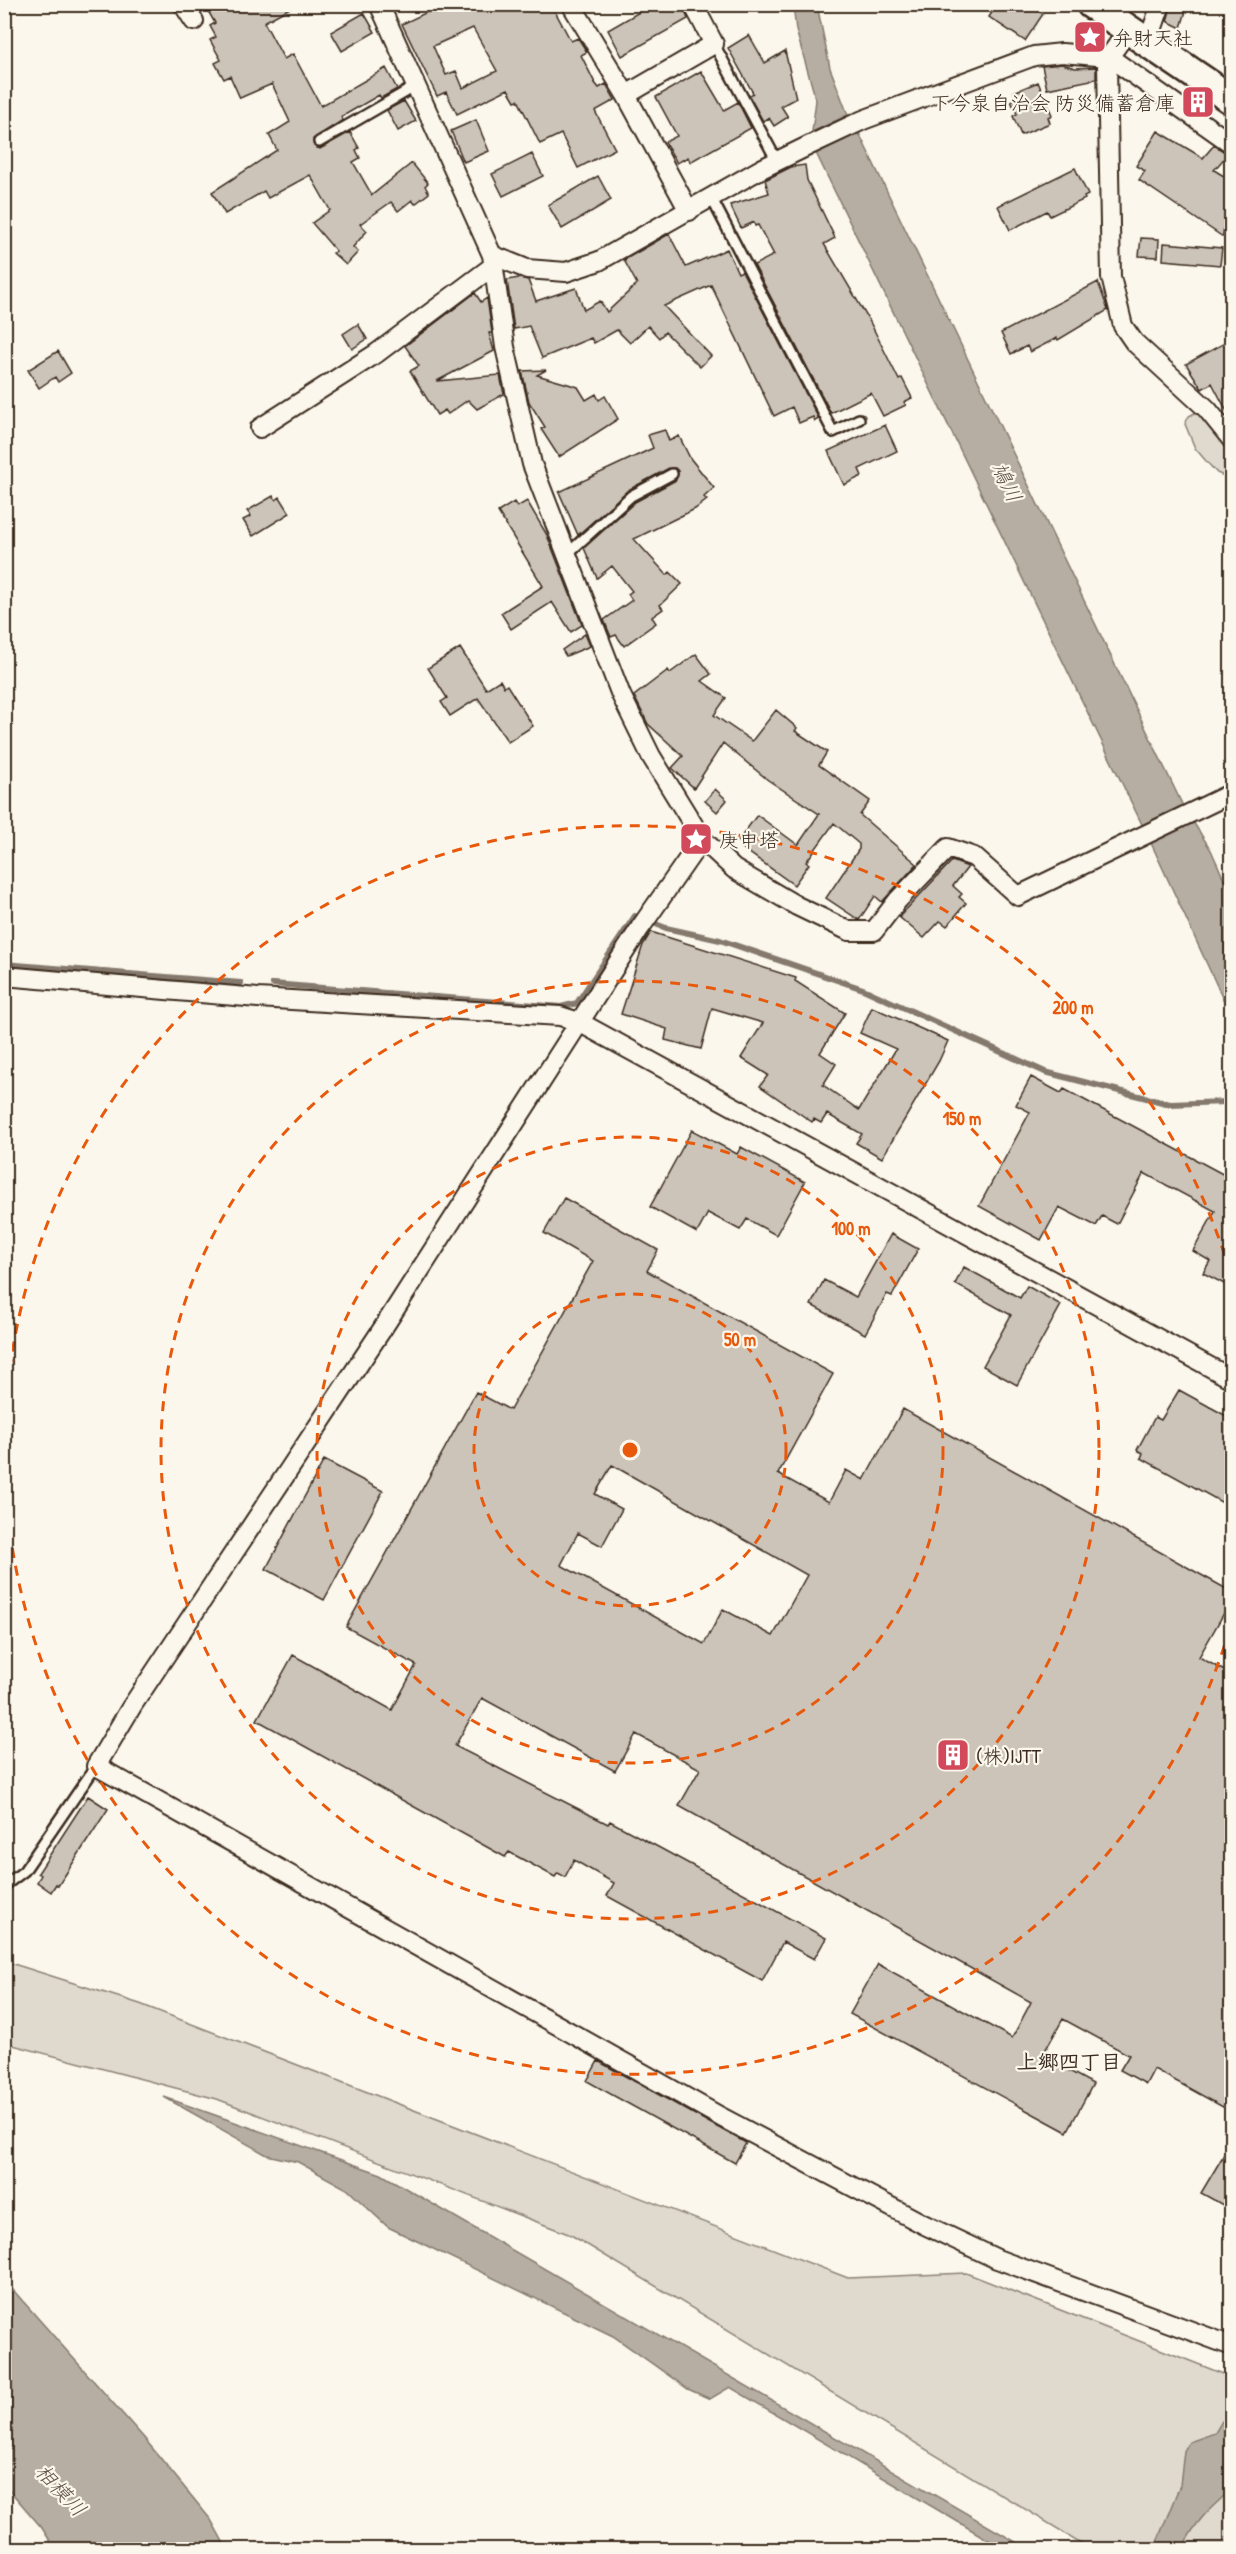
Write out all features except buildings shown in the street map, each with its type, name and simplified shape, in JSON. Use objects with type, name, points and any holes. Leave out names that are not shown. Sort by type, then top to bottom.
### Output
[{"type":"main road","points":[[1091,4],[1232,100]]},
{"type":"street","points":[[379,4],[493,261],[505,347],[532,464],[626,705],[651,756],[702,838],[734,869],[796,906],[849,931],[874,931],[897,900],[948,848],[974,856],[1018,896],[1232,793]]},
{"type":"street","points":[[571,4],[626,95],[689,211]]},
{"type":"street","points":[[626,95],[714,44],[693,4]]},
{"type":"street","points":[[1161,4],[1138,35],[1109,57],[1107,65],[1111,277],[1123,326],[1134,342],[1206,410],[1232,440]]},
{"type":"street","points":[[183,5],[194,21]]},
{"type":"street","points":[[493,261],[527,269],[566,272],[599,261],[777,161],[863,120],[1034,56],[1062,53],[1109,57],[1232,144]]},
{"type":"street","points":[[260,428],[377,353],[493,261]]},
{"type":"street","points":[[702,838],[640,928],[381,1331],[132,1706],[96,1766],[721,2117],[925,2225],[997,2259],[1232,2346]]},
{"type":"street","points":[[4,976],[258,998],[560,1016],[579,1022],[1232,1379]]},
{"type":"lane","points":[[714,44],[777,161]]},
{"type":"lane","points":[[319,142],[416,86]]},
{"type":"lane","points":[[712,199],[833,432],[859,419]]},
{"type":"lane","points":[[566,555],[631,496],[672,474]]},
{"type":"lane","points":[[4,1887],[24,1871],[96,1766]]},
{"type":"shaded area","points":[[1198,411],[1231,431],[1231,479],[1217,473],[1195,448],[1185,424],[1189,416]]},
{"type":"shaded area","points":[[4,1961],[140,2004],[848,2278],[966,2273],[1231,2377],[1231,2549],[1091,2549],[571,2235],[217,2099],[5,2043]]},
{"type":"water","points":[[793,5],[817,5],[830,68],[848,115],[812,132],[816,100],[796,30]]},
{"type":"water","name":"鳩川","points":[[857,129],[1183,806],[1211,850],[1231,895],[1231,1016],[1151,843],[817,155],[816,150]]},
{"type":"water","points":[[164,2097],[381,2174],[1028,2549],[988,2549],[992,2542],[730,2387],[710,2399],[688,2389],[613,2336],[388,2227],[347,2189],[298,2162],[267,2155]]},
{"type":"water","name":"相模川","points":[[5,2281],[144,2438],[211,2520],[227,2549],[55,2549],[42,2528],[5,2485]]},
{"type":"water","points":[[1222,2421],[1231,2427],[1231,2490],[1203,2516],[1182,2549],[1154,2549],[1180,2485],[1184,2451],[1189,2442],[1215,2433]]},
{"type":"waterway","points":[[273,984],[561,1007],[577,1003],[635,916],[666,928],[720,940],[863,989],[1045,1072],[1170,1104],[1226,1102],[1232,1099]]},
{"type":"waterway","points":[[4,964],[241,983]]},
{"type":"place","name":"弁財天社","points":[[1090,37]]},
{"type":"place","name":"下今泉自治会 防災備蓄倉庫","points":[[1198,102]]},
{"type":"place","name":"庚申塔","points":[[696,839]]},
{"type":"place","name":"(株)IJTT","points":[[953,1755]]},
{"type":"district","name":"上郷四丁目","points":[[1069,2061]]}]
